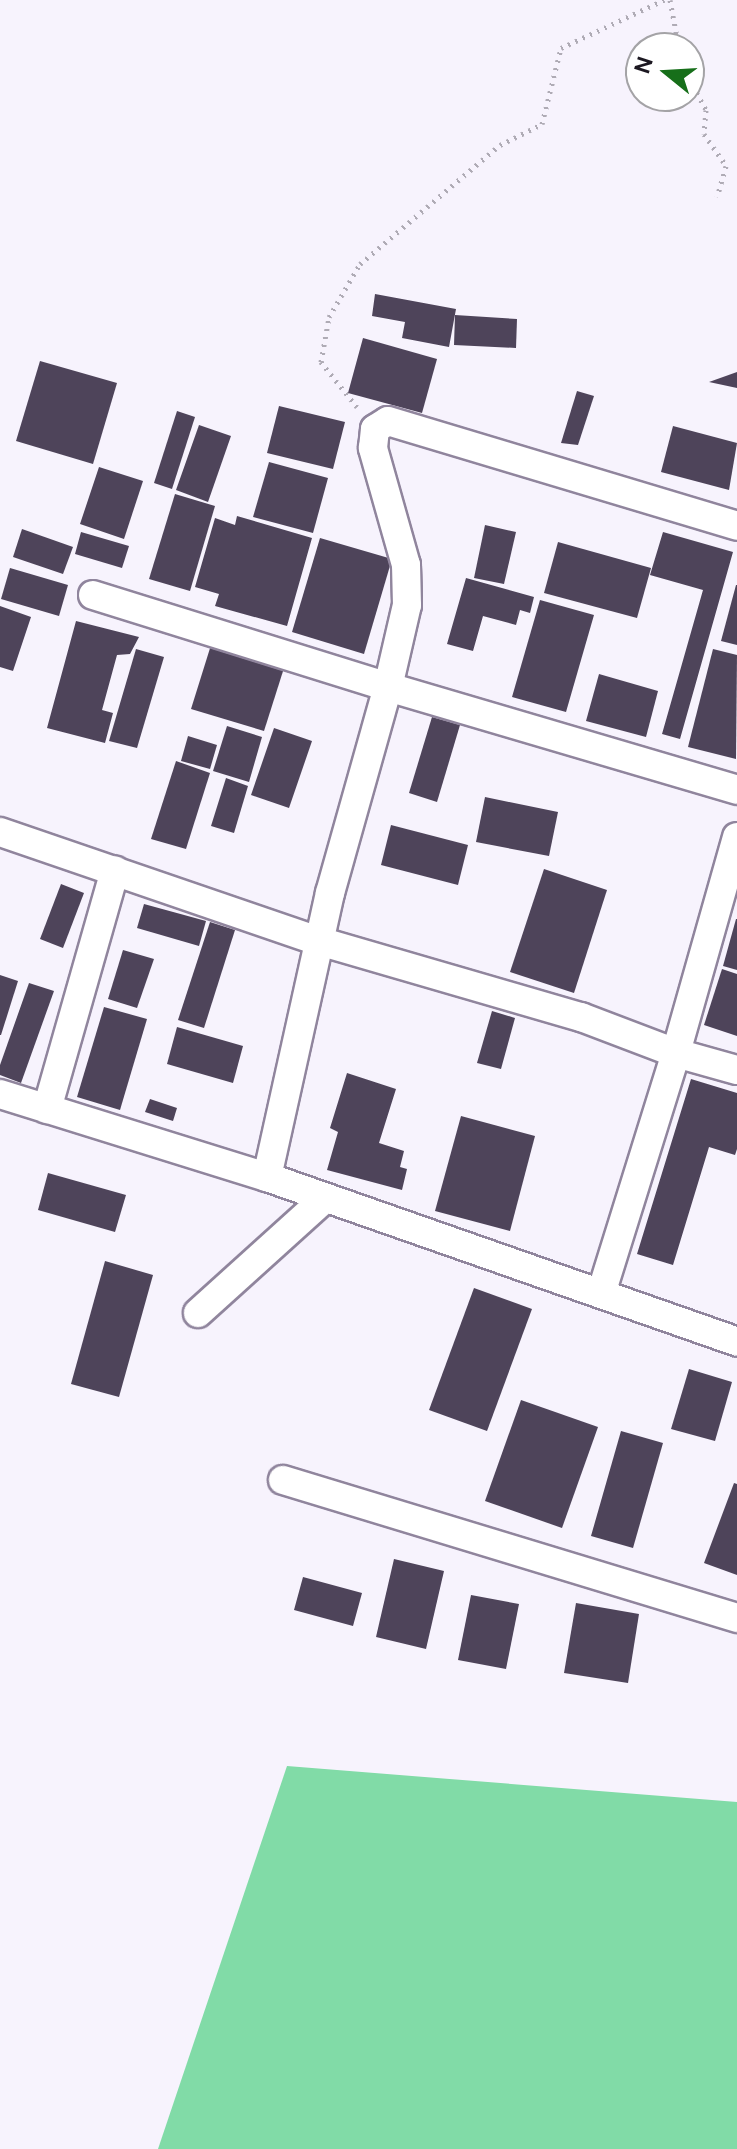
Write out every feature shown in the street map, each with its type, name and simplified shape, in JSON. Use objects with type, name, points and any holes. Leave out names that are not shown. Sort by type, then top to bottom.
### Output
[{"type":"street","points":[[267,1177],[319,941],[407,605],[406,565],[373,448],[375,429],[388,421],[409,425],[570,479],[737,526]]},
{"type":"street","points":[[93,595],[388,687],[737,790]]},
{"type":"street","points":[[0,832],[319,941],[552,1008],[676,1053],[737,1070]]},
{"type":"street","points":[[601,1294],[676,1053],[737,837]]},
{"type":"street","points":[[47,1109],[115,871]]},
{"type":"street","points":[[0,1094],[267,1177],[737,1342]]},
{"type":"street","points":[[198,1313],[324,1199]]},
{"type":"street","points":[[283,1480],[737,1618]]},
{"type":"path","points":[[375,429],[321,362],[329,317],[360,264],[500,145],[542,124],[561,48],[667,0],[675,32]]},
{"type":"path","points":[[705,108],[704,134],[726,166],[717,197]]},
{"type":"green space","points":[[287,1766],[737,1802],[737,2149],[158,2149]]},
{"type":"building","points":[[375,294],[456,309],[449,347],[402,338],[405,322],[372,316]]},
{"type":"building","points":[[455,315],[517,319],[516,348],[454,345]]},
{"type":"building","points":[[363,338],[437,359],[422,413],[348,393]]},
{"type":"building","points":[[40,361],[117,383],[93,464],[16,441]]},
{"type":"building","points":[[737,372],[737,388],[709,382]]},
{"type":"building","points":[[577,391],[594,396],[578,445],[561,443]]},
{"type":"building","points":[[279,406],[345,422],[333,469],[267,453]]},
{"type":"building","points":[[177,411],[195,417],[172,489],[154,483]]},
{"type":"building","points":[[199,425],[231,436],[208,502],[176,490]]},
{"type":"building","points":[[673,426],[737,443],[729,490],[661,472]]},
{"type":"building","points":[[269,462],[328,478],[313,533],[253,517]]},
{"type":"building","points":[[99,467],[143,481],[124,539],[80,524]]},
{"type":"building","points":[[175,494],[215,506],[190,591],[149,579]]},
{"type":"building","points":[[237,516],[312,538],[287,626],[215,606],[219,594],[195,587],[215,518],[235,525]]},
{"type":"building","points":[[485,525],[516,532],[504,584],[474,578]]},
{"type":"building","points":[[22,529],[73,547],[63,574],[13,557]]},
{"type":"building","points":[[81,532],[129,546],[122,568],[75,554]]},
{"type":"building","points":[[663,532],[733,552],[680,739],[662,734],[703,590],[650,575]]},
{"type":"building","points":[[320,538],[392,559],[364,654],[292,632]]},
{"type":"building","points":[[558,542],[651,568],[637,618],[544,593]]},
{"type":"building","points":[[10,568],[68,585],[59,616],[1,599]]},
{"type":"building","points":[[466,578],[534,597],[530,613],[520,610],[516,625],[483,616],[473,651],[447,644]]},
{"type":"building","points":[[737,585],[737,645],[721,641]]},
{"type":"building","points":[[540,600],[594,615],[566,712],[512,697]]},
{"type":"building","points":[[0,606],[31,617],[13,671],[0,667]]},
{"type":"building","points":[[76,621],[139,637],[130,654],[117,655],[102,710],[113,713],[105,743],[47,728]]},
{"type":"building","points":[[211,645],[284,668],[264,731],[191,709]]},
{"type":"building","points":[[136,649],[164,657],[137,748],[109,741]]},
{"type":"building","points":[[713,649],[737,655],[736,759],[688,747]]},
{"type":"building","points":[[599,674],[658,691],[646,737],[586,721]]},
{"type":"building","points":[[432,717],[460,725],[437,802],[409,793]]},
{"type":"building","points":[[227,726],[262,737],[249,782],[213,771]]},
{"type":"building","points":[[274,728],[312,741],[289,808],[251,795]]},
{"type":"building","points":[[188,736],[217,745],[210,769],[181,761]]},
{"type":"building","points":[[176,761],[210,773],[186,849],[151,839]]},
{"type":"building","points":[[226,778],[248,786],[234,833],[211,826]]},
{"type":"building","points":[[485,797],[558,812],[549,856],[476,842]]},
{"type":"building","points":[[391,825],[468,845],[458,885],[381,865]]},
{"type":"building","points":[[544,869],[607,890],[574,993],[510,972]]},
{"type":"building","points":[[61,884],[84,893],[63,948],[40,939]]},
{"type":"building","points":[[144,904],[206,921],[199,946],[137,928]]},
{"type":"building","points":[[737,919],[737,970],[723,966]]},
{"type":"building","points":[[210,922],[235,930],[204,1028],[178,1020]]},
{"type":"building","points":[[123,950],[154,959],[137,1008],[108,999]]},
{"type":"building","points":[[722,969],[737,974],[737,1036],[704,1025]]},
{"type":"building","points":[[0,975],[18,981],[1,1035],[0,1035]]},
{"type":"building","points":[[29,983],[54,991],[21,1083],[0,1075],[0,1065]]},
{"type":"building","points":[[104,1007],[147,1019],[120,1110],[77,1097]]},
{"type":"building","points":[[492,1011],[515,1018],[501,1069],[477,1063]]},
{"type":"building","points":[[177,1027],[243,1046],[233,1083],[167,1064]]},
{"type":"building","points":[[347,1073],[396,1089],[379,1143],[404,1151],[400,1167],[407,1169],[402,1190],[327,1170],[338,1132],[330,1128]]},
{"type":"building","points":[[691,1079],[737,1093],[737,1149],[735,1155],[709,1147],[673,1265],[637,1254]]},
{"type":"building","points":[[150,1099],[177,1108],[173,1121],[145,1112]]},
{"type":"building","points":[[461,1116],[535,1136],[510,1231],[435,1211]]},
{"type":"building","points":[[48,1173],[126,1195],[115,1232],[38,1210]]},
{"type":"building","points":[[105,1261],[153,1275],[119,1397],[71,1384]]},
{"type":"building","points":[[474,1288],[532,1309],[487,1431],[429,1410]]},
{"type":"building","points":[[689,1369],[732,1382],[715,1441],[671,1429]]},
{"type":"building","points":[[521,1400],[598,1427],[562,1528],[485,1501]]},
{"type":"building","points":[[621,1431],[663,1443],[633,1548],[591,1536]]},
{"type":"building","points":[[734,1483],[737,1484],[737,1575],[704,1563]]},
{"type":"building","points":[[394,1559],[444,1571],[426,1649],[376,1637]]},
{"type":"building","points":[[303,1577],[362,1593],[353,1626],[294,1610]]},
{"type":"building","points":[[471,1595],[519,1604],[506,1669],[458,1660]]},
{"type":"building","points":[[576,1603],[639,1614],[628,1683],[564,1673]]}]
